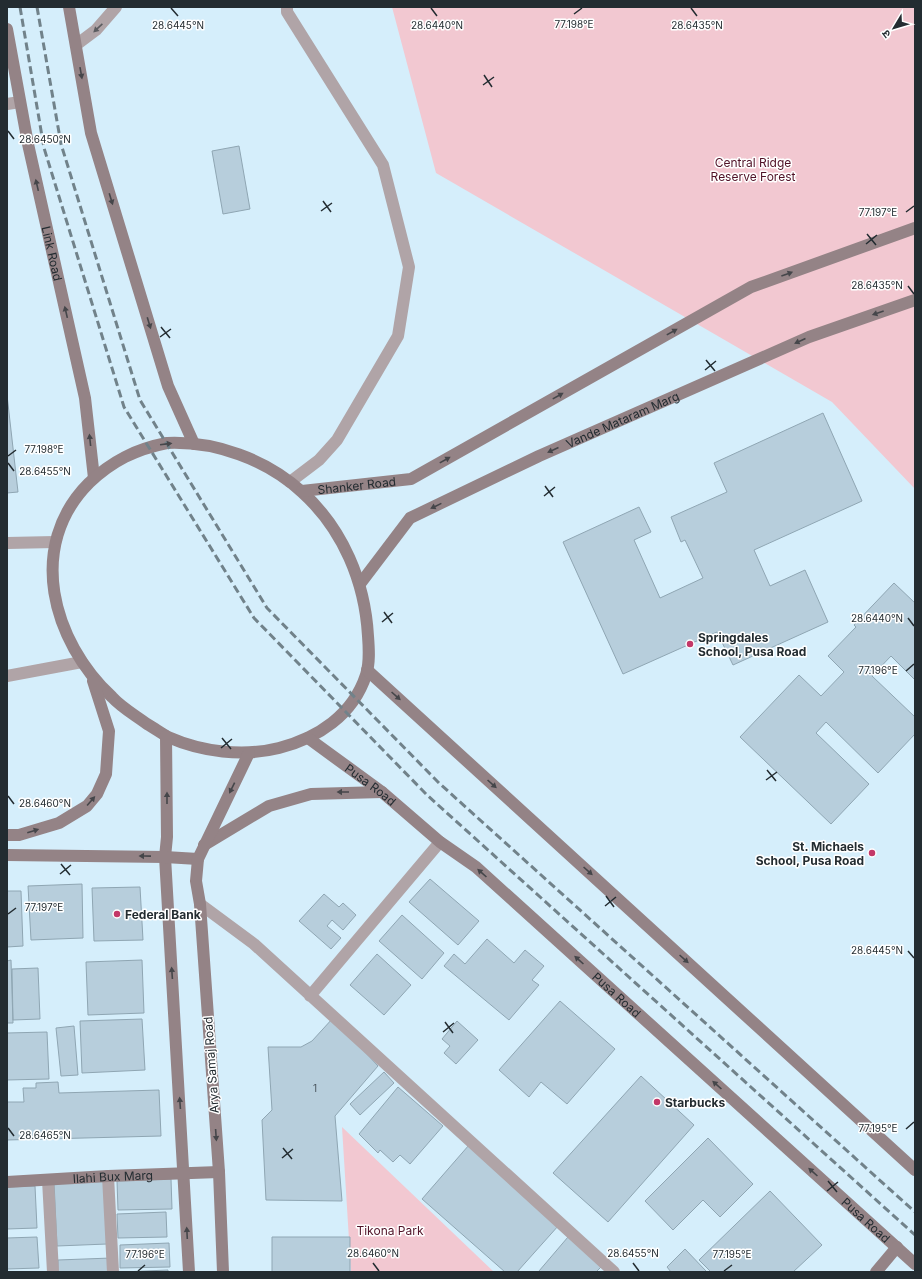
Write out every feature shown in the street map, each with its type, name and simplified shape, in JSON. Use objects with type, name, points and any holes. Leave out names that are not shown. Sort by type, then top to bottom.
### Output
[{"type":"main road","points":[[69,7],[91,133],[168,386],[194,444]]},
{"type":"main road","name":"Link Road","points":[[7,30],[28,144],[86,398],[94,478]]},
{"type":"main road","name":"Shanker Road","points":[[302,491],[411,479],[751,287],[915,228]]},
{"type":"main road","name":"Vande Mataram Marg","points":[[360,584],[410,518],[539,456],[809,337],[915,300]]},
{"type":"main road","points":[[166,443],[194,444],[223,449],[251,459],[290,482],[302,491],[323,514],[337,534],[355,569],[360,584],[368,626],[367,670],[358,693],[348,708],[330,725],[308,738],[279,748],[249,753],[204,748],[166,736],[123,708],[100,686],[82,662],[66,632],[56,598],[52,570],[55,542],[63,518],[70,507],[94,478],[116,461],[140,449],[166,443]]},
{"type":"main road","points":[[367,670],[915,1170]]},
{"type":"main road","points":[[7,835],[19,835],[59,823],[88,806],[97,794],[106,774],[109,731],[91,674]]},
{"type":"main road","points":[[166,736],[165,857],[189,1272]]},
{"type":"main road","name":"Pusa Road","points":[[308,738],[382,792],[440,842],[476,868],[915,1264]]},
{"type":"main road","name":"Arya Samaj Road","points":[[223,1272],[219,1172],[200,904],[196,881],[198,859],[249,753]]},
{"type":"main road","points":[[204,845],[269,806],[311,794],[382,792]]},
{"type":"main road","points":[[7,854],[198,859]]},
{"type":"main road","name":"Ilahi Bux Marg","points":[[7,1182],[108,1176],[219,1172]]},
{"type":"main road","points":[[876,1272],[897,1247]]},
{"type":"street","points":[[76,45],[96,30],[116,7]]},
{"type":"street","points":[[287,7],[287,12],[383,165],[409,267],[398,336],[337,440],[319,460],[290,482]]},
{"type":"street","points":[[7,104],[20,102]]},
{"type":"street","points":[[7,543],[55,542]]},
{"type":"street","points":[[7,676],[82,662]]},
{"type":"street","points":[[310,996],[440,842]]},
{"type":"street","points":[[200,904],[254,944],[614,1272]]},
{"type":"street","points":[[108,1176],[113,1272]]},
{"type":"street","points":[[48,1180],[52,1272]]},
{"type":"green space","name":"Central Ridge Reserve Forest","points":[[392,7],[915,7],[915,489],[832,402],[436,173]]},
{"type":"green space","name":"Tikona Park","points":[[342,1127],[494,1272],[351,1272]]},
{"type":"building","points":[[239,146],[250,209],[223,214],[212,151]]},
{"type":"building","points":[[7,395],[18,492],[7,493]]},
{"type":"building","points":[[823,413],[862,501],[754,550],[770,586],[805,570],[828,622],[733,665],[717,632],[623,674],[563,542],[639,507],[651,532],[634,540],[660,598],[703,578],[685,540],[681,542],[671,517],[727,492],[714,463]]},
{"type":"building","points":[[894,583],[915,603],[915,680],[891,656],[872,676],[915,717],[915,734],[878,773],[826,722],[816,733],[869,784],[831,824],[740,737],[799,675],[821,696],[844,672],[828,656],[856,627],[854,625]]},
{"type":"building","points":[[430,879],[479,921],[458,945],[409,902]]},
{"type":"building","points":[[82,884],[83,938],[31,940],[28,886]]},
{"type":"building","points":[[140,887],[143,940],[94,941],[92,888]]},
{"type":"building","points":[[7,891],[21,891],[23,946],[7,947]]},
{"type":"building","points":[[324,894],[339,907],[343,903],[356,915],[343,930],[332,920],[327,926],[341,938],[331,949],[299,921]]},
{"type":"building","points":[[402,915],[444,953],[422,979],[379,941]]},
{"type":"building","points":[[487,939],[514,963],[525,950],[544,966],[532,980],[539,985],[509,1020],[444,966],[454,954],[465,964]]},
{"type":"building","points":[[377,954],[411,985],[384,1015],[350,985]]},
{"type":"building","points":[[11,960],[13,1023],[7,1023],[7,961]]},
{"type":"building","points":[[142,960],[144,1013],[88,1015],[86,962]]},
{"type":"building","points":[[38,968],[40,1019],[13,1020],[12,969]]},
{"type":"building","points":[[560,1001],[615,1049],[567,1104],[541,1082],[529,1097],[499,1070]]},
{"type":"building","points":[[333,1018],[378,1066],[335,1116],[342,1201],[266,1200],[262,1120],[272,1110],[268,1047],[301,1047],[312,1041]]},
{"type":"building","points":[[142,1019],[145,1070],[82,1073],[80,1021]]},
{"type":"building","points":[[457,1021],[478,1040],[456,1064],[444,1053],[450,1046],[442,1039]]},
{"type":"building","points":[[74,1026],[78,1075],[61,1076],[56,1028]]},
{"type":"building","points":[[47,1032],[49,1079],[7,1080],[7,1033]]},
{"type":"building","points":[[384,1072],[394,1083],[360,1115],[350,1104]]},
{"type":"building","points":[[641,1076],[694,1125],[608,1222],[553,1173]]},
{"type":"building","points":[[58,1082],[59,1093],[159,1090],[161,1136],[7,1140],[7,1102],[24,1102],[23,1088],[36,1088],[36,1083]]},
{"type":"building","points":[[398,1087],[443,1126],[410,1164],[400,1155],[393,1162],[380,1150],[378,1153],[359,1134]]},
{"type":"building","points":[[708,1138],[753,1184],[720,1217],[703,1200],[673,1230],[645,1201]]},
{"type":"building","points":[[469,1145],[559,1225],[517,1272],[505,1272],[422,1199]]},
{"type":"building","points":[[171,1179],[172,1209],[118,1210],[117,1181]]},
{"type":"building","points":[[105,1181],[107,1244],[57,1246],[54,1182]]},
{"type":"building","points":[[35,1186],[37,1228],[7,1229],[7,1187]]},
{"type":"building","points":[[770,1191],[822,1245],[793,1272],[711,1272],[699,1260]]},
{"type":"building","points":[[166,1212],[167,1237],[118,1238],[117,1214]]},
{"type":"building","points":[[37,1237],[39,1268],[7,1269],[7,1238]]},
{"type":"building","points":[[272,1237],[350,1237],[350,1272],[272,1272]]},
{"type":"building","points":[[568,1237],[602,1266],[596,1272],[540,1272],[539,1271]]},
{"type":"building","points":[[169,1243],[170,1267],[120,1268],[120,1245]]},
{"type":"building","points":[[685,1249],[706,1271],[671,1272],[667,1267]]},
{"type":"building","points":[[111,1258],[111,1272],[58,1272],[58,1260]]},
{"type":"building","points":[[168,1270],[168,1272],[122,1272]]},
{"type":"railway","points":[[20,7],[44,148],[124,407],[254,618],[427,795],[915,1235]]},
{"type":"railway","points":[[37,7],[61,144],[140,400],[267,608],[439,783],[915,1212]]},
{"type":"place","name":"Springdales School, Pusa Road","points":[[690,644]]},
{"type":"place","name":"St. Michaels School, Pusa Road","points":[[872,853]]},
{"type":"place","name":"Federal Bank","points":[[117,914]]},
{"type":"place","name":"Starbucks","points":[[657,1102]]}]
